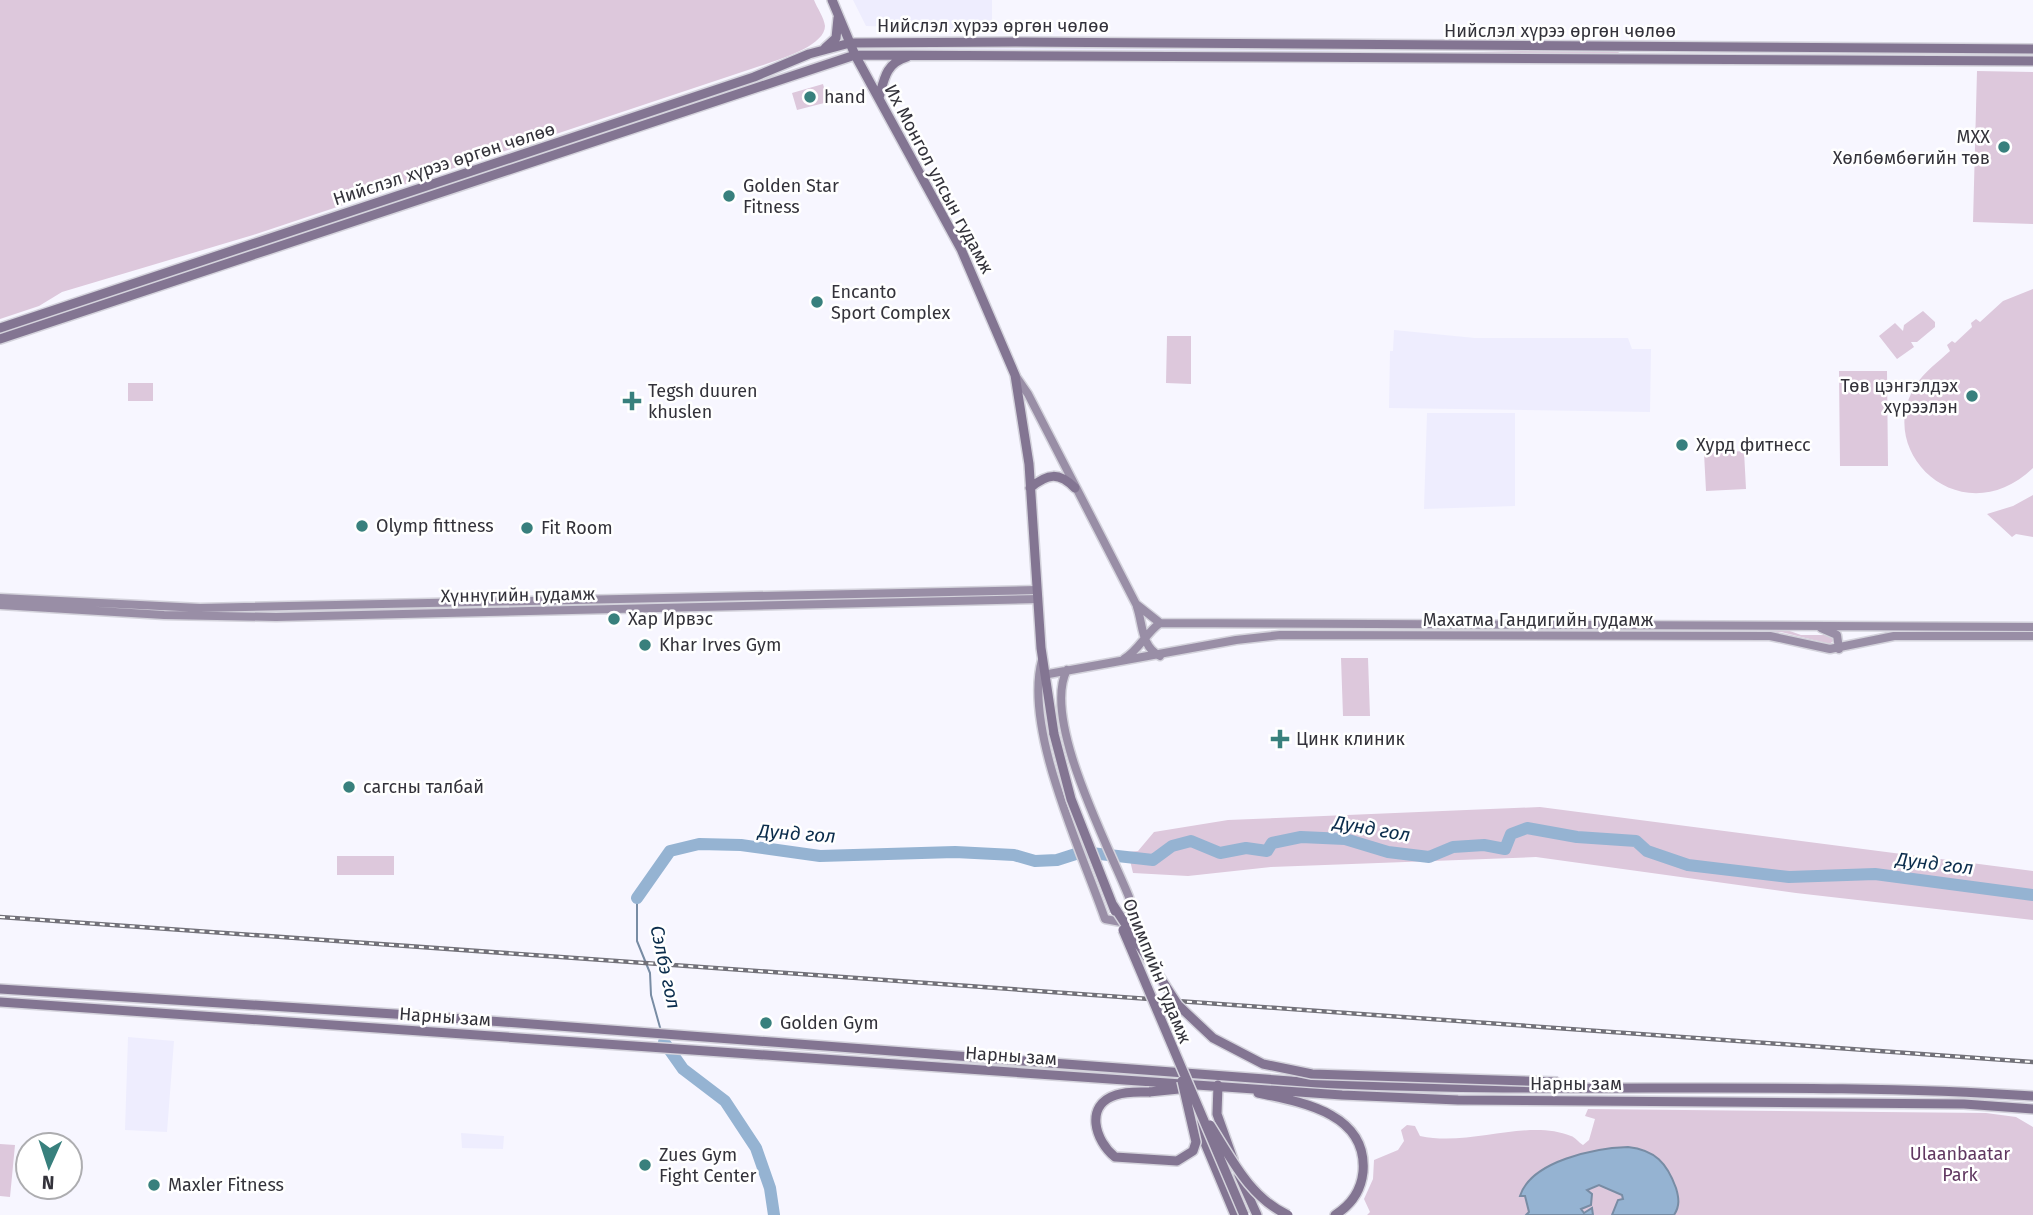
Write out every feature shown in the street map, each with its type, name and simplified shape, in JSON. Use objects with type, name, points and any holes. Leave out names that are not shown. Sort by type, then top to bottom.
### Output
[{"type":"main road","name":"Их Монгол улсын гудамж","points":[[834,5],[855,55],[961,249],[1015,375],[1028,394],[1075,488]]},
{"type":"main road","points":[[809,54],[830,46],[836,38],[839,26],[834,5]]},
{"type":"main road","name":"Нийслэл хүрээ өргөн чөлөө","points":[[0,340],[289,243],[754,78],[809,54],[850,43],[2033,50]]},
{"type":"main road","points":[[1379,45],[1379,59]]},
{"type":"main road","name":"Нийслэл хүрээ өргөн чөлөө","points":[[0,328],[285,233],[855,55],[2033,61]]},
{"type":"main road","points":[[879,98],[884,75],[890,66],[912,55]]},
{"type":"main road","points":[[285,233],[289,243]]},
{"type":"main road","points":[[18,322],[21,332]]},
{"type":"main road","name":"Их Монгол улсын гудамж","points":[[1015,375],[1030,488],[1043,675],[1054,734]]},
{"type":"main road","points":[[1030,488],[1051,475],[1063,476],[1075,488],[1136,604],[1144,638],[1154,653],[1161,656]]},
{"type":"main road","name":"Хүннүгийн гудамж","points":[[0,598],[200,608],[1037,595]]},
{"type":"main road","name":"Хүннүгийн гудамж","points":[[0,605],[164,615],[276,617],[1037,595]]},
{"type":"main road","points":[[1121,661],[1134,653],[1144,638],[1160,623],[1136,604]]},
{"type":"main road","name":"Махатма Гандигийн гудамж","points":[[1160,623],[2033,627]]},
{"type":"main road","points":[[1490,625],[1490,635]]},
{"type":"main road","points":[[1818,626],[1837,635],[1839,649]]},
{"type":"main road","name":"Махатма Гандигийн гудамж","points":[[1043,675],[1161,656],[1237,640],[1280,635],[1770,636],[1818,648],[1839,649],[1894,636],[2033,636]]},
{"type":"main road","points":[[1042,660],[1037,677],[1043,729],[1069,826],[1105,919],[1121,922],[1130,912],[1121,876],[1082,787],[1067,733],[1060,690],[1067,670]]},
{"type":"main road","name":"Олимпийн гудамж","points":[[1054,734],[1071,799],[1174,1056],[1244,1215]]},
{"type":"main road","points":[[1113,905],[1178,1005],[1213,1038],[1263,1064],[1293,1072],[1630,1087]]},
{"type":"main road","name":"Нарны зам","points":[[0,989],[450,1018],[1394,1087],[1779,1088],[2033,1096]]},
{"type":"main road","points":[[107,996],[107,1009]]},
{"type":"main road","name":"Нарны зам","points":[[0,1002],[1128,1078],[1180,1086],[1214,1085],[1458,1100],[1800,1102],[2033,1109]]},
{"type":"main road","points":[[449,1033],[450,1018]]},
{"type":"main road","points":[[944,1066],[949,1060],[946,1053]]},
{"type":"main road","points":[[959,1054],[955,1060],[960,1068]]},
{"type":"main road","points":[[1174,1056],[1196,1142],[1188,1157],[1177,1161],[1115,1157],[1097,1137],[1097,1114],[1108,1100],[1128,1093],[1180,1086],[1221,1182],[1231,1203],[1235,1215]]},
{"type":"main road","points":[[1128,1078],[1129,1066]]},
{"type":"main road","points":[[1214,1085],[1217,1114],[1257,1215]]},
{"type":"main road","points":[[1230,1086],[1310,1104],[1330,1113],[1354,1136],[1363,1161],[1359,1188],[1346,1208],[1335,1215]]},
{"type":"main road","points":[[1776,1102],[1783,1096],[1779,1088]]},
{"type":"main road","points":[[1800,1102],[1796,1096],[1801,1089]]},
{"type":"main road","points":[[1196,1102],[1244,1178],[1266,1202],[1287,1215]]},
{"type":"main road","points":[[1221,1182],[1232,1186],[1239,1175]]},
{"type":"main road","points":[[1231,1203],[1236,1194],[1249,1195]]},
{"type":"shaded area","points":[[853,0],[992,0],[992,23],[988,30],[866,26]]},
{"type":"shaded area","points":[[992,46],[1355,50],[1228,54],[878,50]]},
{"type":"shaded area","points":[[1394,330],[1475,338],[1628,338],[1632,349],[1651,349],[1650,412],[1389,408],[1390,351],[1393,351]]},
{"type":"shaded area","points":[[1427,413],[1515,413],[1515,506],[1424,509]]},
{"type":"shaded area","points":[[128,1037],[174,1041],[167,1132],[125,1130]]},
{"type":"shaded area","points":[[461,1133],[504,1136],[503,1149],[462,1148]]},
{"type":"green space","points":[[0,0],[814,0],[825,26],[815,42],[779,60],[253,235],[62,292],[39,306],[0,319]]},
{"type":"green space","points":[[1522,51],[1621,54],[1406,54]]},
{"type":"green space","name":"МХХ Хөлбөмбөгийн төв","points":[[1977,71],[2033,72],[2033,224],[1973,222]]},
{"type":"green space","name":"hand","points":[[823,84],[828,102],[797,110],[792,93]]},
{"type":"green space","name":"Төв цэнгэлдэх хүрээлэн","points":[[2033,289],[2033,468],[2006,487],[1979,493],[1953,489],[1931,477],[1915,459],[1906,436],[1905,411],[1919,380],[1950,351],[1947,345],[1952,341],[1955,343],[1972,327],[1971,323],[1976,319],[1980,322],[2003,301]]},
{"type":"green space","points":[[1923,311],[1935,322],[1935,327],[1917,342],[1911,342],[1914,347],[1897,359],[1879,336],[1895,323],[1903,331],[1904,325]]},
{"type":"green space","points":[[1167,336],[1191,336],[1191,384],[1166,383]]},
{"type":"green space","points":[[1839,371],[1887,371],[1888,466],[1840,466]]},
{"type":"green space","points":[[128,383],[153,383],[153,401],[128,401]]},
{"type":"green space","points":[[1744,451],[1746,489],[1706,491],[1704,453]]},
{"type":"green space","points":[[2033,495],[2033,537],[2016,534],[2012,537],[1987,514],[2013,506]]},
{"type":"green space","points":[[1674,630],[1787,630],[1801,635],[1830,635],[1834,640],[1830,644],[1781,632]]},
{"type":"green space","points":[[1341,658],[1368,658],[1370,716],[1343,716]]},
{"type":"green space","points":[[1540,807],[2033,871],[2033,920],[1796,893],[1536,857],[1271,867],[1188,876],[1133,873],[1128,852],[1138,851],[1154,832],[1228,820]]},
{"type":"green space","points":[[337,856],[394,856],[394,875],[337,875]]},
{"type":"green space","name":"Ulaanbaatar Park","points":[[1588,1109],[1986,1113],[2016,1117],[2033,1127],[2033,1215],[1367,1215],[1370,1212],[1364,1199],[1373,1179],[1374,1160],[1398,1150],[1404,1141],[1401,1130],[1407,1125],[1415,1126],[1420,1136],[1439,1138],[1517,1131],[1554,1131],[1572,1137],[1583,1145],[1589,1140],[1595,1119],[1585,1116]]},
{"type":"green space","points":[[0,1144],[14,1145],[10,1197],[0,1196]]},
{"type":"water","points":[[1628,1147],[1646,1151],[1664,1165],[1676,1188],[1678,1199],[1674,1215],[1612,1215],[1618,1200],[1623,1199],[1622,1195],[1599,1185],[1587,1190],[1592,1194],[1591,1205],[1581,1209],[1584,1213],[1592,1208],[1593,1215],[1526,1215],[1529,1212],[1525,1196],[1520,1196],[1526,1184],[1550,1165],[1599,1150]]},
{"type":"waterway","name":"Дунд гол","points":[[637,898],[670,851],[699,844],[741,845],[820,856],[955,852],[1014,855],[1035,861],[1057,860],[1082,852],[1153,860],[1172,846],[1191,841],[1220,853],[1246,848],[1267,851],[1272,843],[1301,837],[1345,839],[1388,852],[1429,857],[1453,847],[1484,845],[1505,849],[1511,834],[1527,828],[1577,837],[1636,841],[1647,851],[1688,865],[1789,877],[1875,874],[2033,895]]},
{"type":"waterway","name":"Сэлбэ гол","points":[[637,898],[637,941],[650,973],[651,995],[661,1031]]},
{"type":"waterway","name":"Сэлбэ гол","points":[[664,1042],[683,1069],[725,1101],[756,1148],[770,1188],[774,1215]]},
{"type":"railway","points":[[0,917],[2033,1062]]},
{"type":"place","name":"hand","points":[[810,97]]},
{"type":"place","name":"МХХ Хөлбөмбөгийн төв","points":[[2004,147]]},
{"type":"place","name":"Golden Star Fitness","points":[[729,196]]},
{"type":"place","name":"Encanto Sport Complex","points":[[817,302]]},
{"type":"place","name":"Төв цэнгэлдэх хүрээлэн","points":[[1972,396]]},
{"type":"place","name":"Tegsh duuren khuslen","points":[[632,401]]},
{"type":"place","name":"Хурд фитнесс","points":[[1682,445]]},
{"type":"place","name":"Olymp fittness","points":[[362,526]]},
{"type":"place","name":"Fit Room","points":[[527,528]]},
{"type":"place","name":"Хар Ирвэс","points":[[614,619]]},
{"type":"place","name":"Khar Irves Gym","points":[[645,645]]},
{"type":"place","name":"Цинк клиник","points":[[1280,739]]},
{"type":"place","name":"сагсны талбай","points":[[349,787]]},
{"type":"place","name":"Golden Gym","points":[[766,1023]]},
{"type":"place","name":"Zues Gym Fight Center","points":[[645,1165]]},
{"type":"place","name":"Maxler Fitness","points":[[154,1185]]}]
